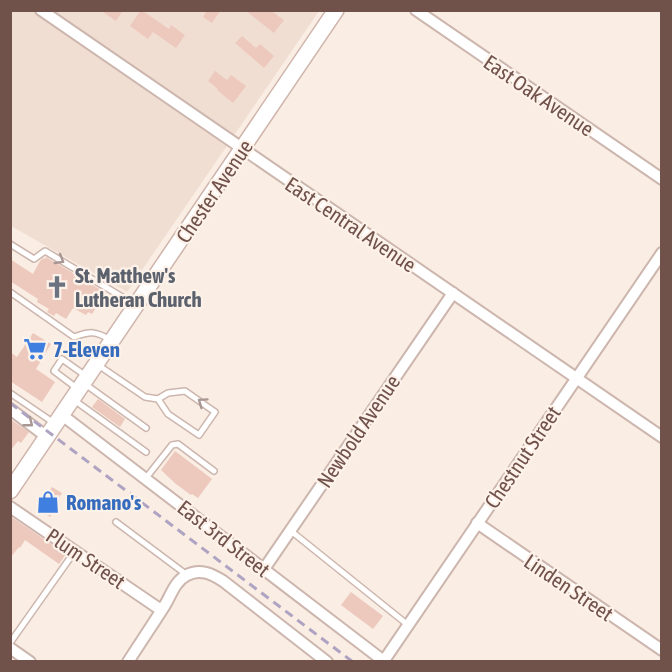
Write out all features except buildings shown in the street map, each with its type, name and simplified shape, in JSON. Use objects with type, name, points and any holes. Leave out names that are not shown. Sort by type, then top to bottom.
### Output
[{"type":"main road","name":"Chester Avenue","points":[[10,491],[16,474],[55,425],[336,10]]},
{"type":"street","name":"East Central Avenue","points":[[41,10],[662,437]]},
{"type":"street","name":"East Oak Avenue","points":[[416,10],[662,179]]},
{"type":"street","name":"Chestnut Street","points":[[384,661],[662,253]]},
{"type":"street","name":"Newbold Avenue","points":[[264,569],[453,293]]},
{"type":"street","name":"East 3rd Street","points":[[10,409],[55,425],[146,478],[384,661]]},
{"type":"street","name":"Plum Street","points":[[10,507],[161,610]]},
{"type":"street","name":"Linden Street","points":[[477,523],[662,650]]},
{"type":"street","points":[[128,662],[184,577],[195,572],[203,572],[212,574],[253,603],[327,662]]},
{"type":"street","points":[[10,648],[30,662]]},
{"type":"lane","points":[[10,244],[34,259],[45,251],[136,305]]},
{"type":"lane","points":[[12,295],[74,337],[92,332],[112,341]]},
{"type":"lane","points":[[146,428],[81,387],[54,371],[62,359],[81,387],[146,452]]},
{"type":"lane","points":[[97,364],[145,397],[158,399],[168,393],[185,391],[215,412],[199,435],[168,414],[158,399]]},
{"type":"lane","points":[[10,393],[55,425]]},
{"type":"lane","points":[[146,478],[172,445],[178,444],[214,471]]},
{"type":"lane","points":[[116,522],[184,577]]},
{"type":"lane","points":[[291,531],[408,625]]},
{"type":"lane","points":[[10,643],[75,551]]},
{"type":"shaded area","points":[[11,11],[319,11],[127,292],[11,226]]},
{"type":"railway","points":[[10,403],[353,662]]},
{"type":"place","name":"St. Matthew's Lutheran Church","points":[[57,287]]},
{"type":"place","name":"7-Eleven","points":[[35,349]]},
{"type":"place","name":"Romano's","points":[[48,502]]}]
